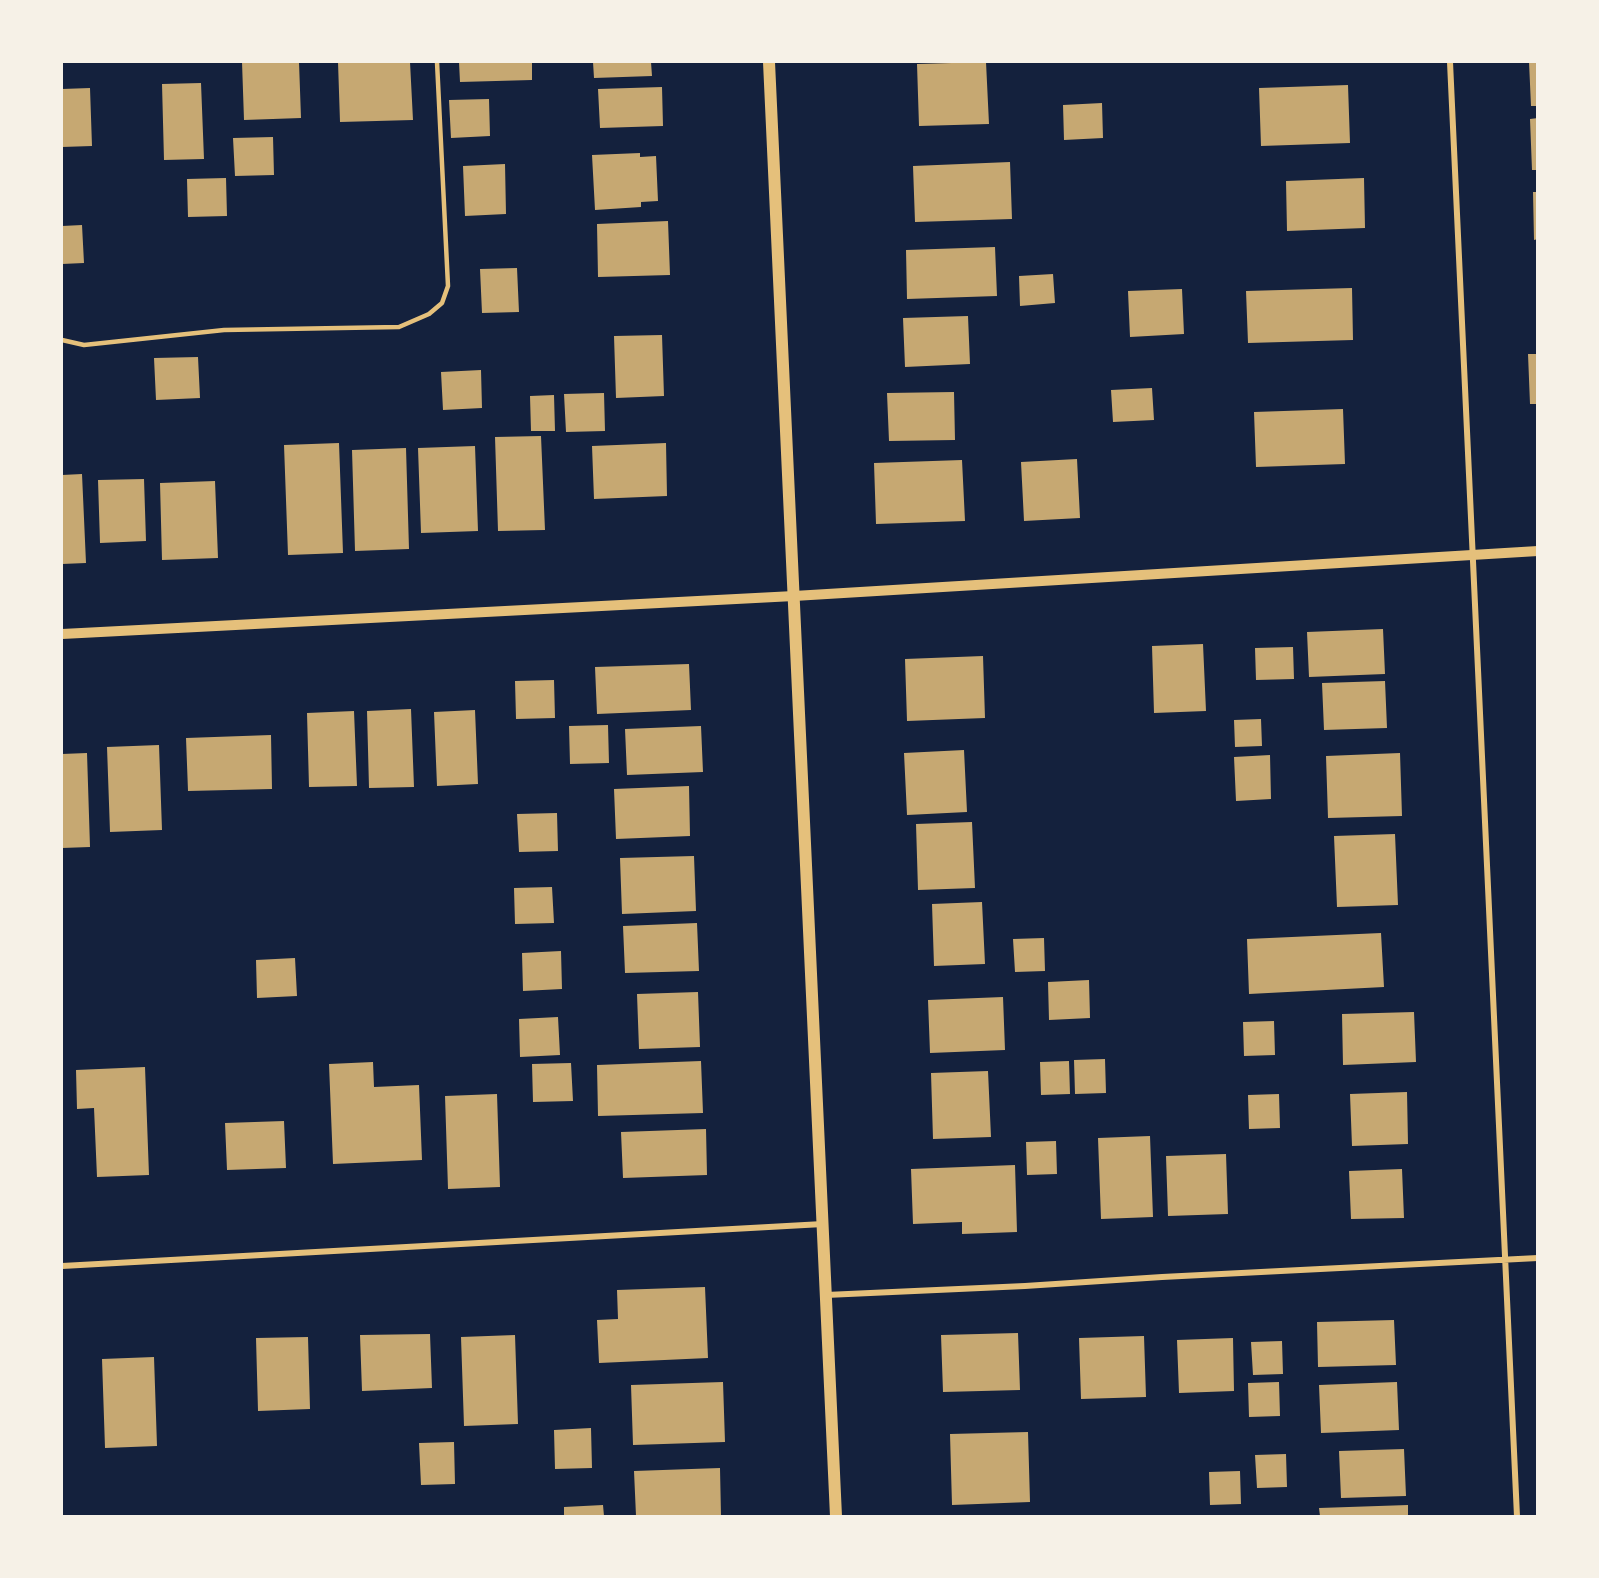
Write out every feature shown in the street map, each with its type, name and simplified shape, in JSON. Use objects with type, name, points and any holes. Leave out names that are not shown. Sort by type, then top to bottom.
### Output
[{"type":"main road","points":[[769,62],[836,1516]]},
{"type":"street","points":[[1450,62],[1517,1516]]},
{"type":"street","points":[[62,634],[794,596],[1538,551]]},
{"type":"street","points":[[62,1266],[823,1224]]},
{"type":"street","points":[[826,1295],[1538,1258]]},
{"type":"lane","points":[[62,340],[84,345],[224,330],[399,327],[429,314],[442,303],[448,286],[437,62]]},
{"type":"building","points":[[242,62],[299,62],[301,118],[244,120]]},
{"type":"building","points":[[338,62],[410,62],[413,120],[340,122]]},
{"type":"building","points":[[459,62],[532,62],[532,80],[460,82]]},
{"type":"building","points":[[593,62],[651,62],[652,76],[594,78]]},
{"type":"building","points":[[986,62],[989,124],[919,126],[917,64]]},
{"type":"building","points":[[1529,62],[1538,62],[1538,106],[1531,106]]},
{"type":"building","points":[[201,83],[204,159],[164,160],[162,84]]},
{"type":"building","points":[[1348,85],[1350,143],[1261,146],[1259,88]]},
{"type":"building","points":[[662,87],[663,126],[600,128],[598,89]]},
{"type":"building","points":[[90,88],[92,146],[62,147],[62,89]]},
{"type":"building","points":[[489,99],[490,136],[451,138],[449,100]]},
{"type":"building","points":[[1102,103],[1103,138],[1064,140],[1063,105]]},
{"type":"building","points":[[1538,118],[1538,170],[1532,170],[1530,119]]},
{"type":"building","points":[[273,137],[274,175],[235,176],[233,138]]},
{"type":"building","points":[[640,153],[640,157],[656,156],[658,201],[641,202],[641,207],[595,210],[592,155]]},
{"type":"building","points":[[1010,162],[1012,219],[915,222],[913,166]]},
{"type":"building","points":[[505,164],[506,214],[465,216],[463,166]]},
{"type":"building","points":[[226,178],[227,216],[188,217],[187,179]]},
{"type":"building","points":[[1364,178],[1365,228],[1287,231],[1286,181]]},
{"type":"building","points":[[1533,192],[1538,192],[1538,239],[1534,240]]},
{"type":"building","points":[[668,221],[670,275],[598,277],[597,224]]},
{"type":"building","points":[[82,225],[84,263],[62,264],[62,226]]},
{"type":"building","points":[[995,247],[997,296],[907,299],[906,250]]},
{"type":"building","points":[[517,268],[519,312],[482,313],[480,269]]},
{"type":"building","points":[[1053,274],[1055,303],[1020,306],[1019,276]]},
{"type":"building","points":[[1352,288],[1353,340],[1248,343],[1246,291]]},
{"type":"building","points":[[1182,289],[1184,334],[1130,337],[1128,291]]},
{"type":"building","points":[[968,316],[970,364],[905,367],[903,318]]},
{"type":"building","points":[[662,335],[664,396],[616,398],[614,336]]},
{"type":"building","points":[[1528,354],[1538,354],[1538,404],[1530,404]]},
{"type":"building","points":[[198,357],[200,398],[156,400],[154,358]]},
{"type":"building","points":[[481,370],[482,408],[443,410],[441,372]]},
{"type":"building","points":[[1152,388],[1154,420],[1113,422],[1111,390]]},
{"type":"building","points":[[954,392],[955,440],[889,441],[887,393]]},
{"type":"building","points":[[604,393],[605,431],[566,432],[564,394]]},
{"type":"building","points":[[554,395],[555,431],[531,431],[530,396]]},
{"type":"building","points":[[1343,409],[1345,464],[1256,467],[1254,412]]},
{"type":"building","points":[[541,436],[545,530],[498,531],[495,437]]},
{"type":"building","points":[[339,443],[343,553],[288,555],[284,445]]},
{"type":"building","points":[[666,443],[667,496],[594,499],[592,446]]},
{"type":"building","points":[[475,446],[478,531],[421,533],[418,448]]},
{"type":"building","points":[[406,448],[409,549],[355,551],[352,450]]},
{"type":"building","points":[[1077,459],[1080,518],[1024,521],[1021,462]]},
{"type":"building","points":[[962,460],[965,521],[876,524],[874,463]]},
{"type":"building","points":[[82,474],[86,563],[62,564],[62,475]]},
{"type":"building","points":[[144,479],[146,541],[100,543],[98,480]]},
{"type":"building","points":[[215,481],[218,558],[162,560],[160,483]]},
{"type":"building","points":[[1383,629],[1385,674],[1309,677],[1307,632]]},
{"type":"building","points":[[1203,644],[1206,711],[1154,713],[1152,646]]},
{"type":"building","points":[[1293,647],[1294,679],[1256,680],[1255,648]]},
{"type":"building","points":[[983,656],[985,718],[907,721],[905,659]]},
{"type":"building","points":[[689,664],[691,710],[597,714],[595,667]]},
{"type":"building","points":[[554,680],[555,718],[516,719],[515,681]]},
{"type":"building","points":[[1385,681],[1387,728],[1324,730],[1322,683]]},
{"type":"building","points":[[411,709],[414,787],[369,788],[367,711]]},
{"type":"building","points":[[475,710],[478,784],[437,786],[434,712]]},
{"type":"building","points":[[354,711],[357,786],[309,787],[307,713]]},
{"type":"building","points":[[1261,719],[1262,746],[1235,747],[1234,720]]},
{"type":"building","points":[[608,725],[609,763],[570,764],[569,726]]},
{"type":"building","points":[[701,726],[703,772],[627,775],[625,729]]},
{"type":"building","points":[[271,735],[272,789],[188,791],[186,738]]},
{"type":"building","points":[[159,745],[162,830],[110,832],[107,747]]},
{"type":"building","points":[[964,750],[967,812],[907,815],[904,753]]},
{"type":"building","points":[[87,753],[90,847],[62,848],[62,754]]},
{"type":"building","points":[[1400,753],[1402,816],[1328,818],[1326,756]]},
{"type":"building","points":[[1270,755],[1271,799],[1236,801],[1234,757]]},
{"type":"building","points":[[689,786],[690,836],[616,839],[614,789]]},
{"type":"building","points":[[557,813],[558,851],[519,852],[517,814]]},
{"type":"building","points":[[972,822],[975,888],[918,890],[916,824]]},
{"type":"building","points":[[1395,834],[1398,905],[1337,907],[1334,836]]},
{"type":"building","points":[[694,856],[696,911],[622,914],[620,858]]},
{"type":"building","points":[[552,887],[554,923],[515,924],[514,888]]},
{"type":"building","points":[[982,902],[985,964],[934,966],[932,904]]},
{"type":"building","points":[[697,923],[699,971],[625,973],[623,926]]},
{"type":"building","points":[[1381,933],[1384,987],[1249,994],[1247,939]]},
{"type":"building","points":[[1044,938],[1045,971],[1015,972],[1013,939]]},
{"type":"building","points":[[561,951],[562,989],[523,991],[522,953]]},
{"type":"building","points":[[295,958],[297,996],[257,998],[256,960]]},
{"type":"building","points":[[1089,980],[1090,1018],[1049,1020],[1048,982]]},
{"type":"building","points":[[698,992],[700,1047],[639,1049],[637,994]]},
{"type":"building","points":[[1003,997],[1005,1050],[930,1053],[928,1000]]},
{"type":"building","points":[[1414,1012],[1416,1062],[1343,1065],[1342,1014]]},
{"type":"building","points":[[558,1017],[560,1055],[520,1057],[519,1019]]},
{"type":"building","points":[[1274,1021],[1275,1055],[1244,1056],[1243,1022]]},
{"type":"building","points":[[1105,1059],[1106,1093],[1075,1094],[1074,1060]]},
{"type":"building","points":[[701,1061],[703,1113],[598,1116],[597,1065]]},
{"type":"building","points":[[1069,1061],[1070,1094],[1041,1095],[1040,1062]]},
{"type":"building","points":[[373,1062],[374,1087],[419,1085],[422,1160],[333,1164],[329,1064]]},
{"type":"building","points":[[571,1063],[573,1101],[533,1102],[532,1064]]},
{"type":"building","points":[[145,1067],[149,1175],[97,1177],[94,1108],[77,1109],[76,1070]]},
{"type":"building","points":[[988,1071],[991,1137],[933,1139],[931,1073]]},
{"type":"building","points":[[1407,1092],[1408,1144],[1352,1146],[1350,1094]]},
{"type":"building","points":[[497,1094],[500,1187],[448,1189],[445,1096]]},
{"type":"building","points":[[1279,1094],[1280,1128],[1249,1129],[1248,1095]]},
{"type":"building","points":[[284,1121],[286,1168],[227,1170],[225,1123]]},
{"type":"building","points":[[706,1129],[707,1175],[623,1178],[621,1132]]},
{"type":"building","points":[[1150,1136],[1153,1217],[1101,1219],[1098,1138]]},
{"type":"building","points":[[1056,1141],[1057,1174],[1027,1175],[1026,1142]]},
{"type":"building","points":[[1226,1154],[1228,1214],[1168,1216],[1166,1156]]},
{"type":"building","points":[[1015,1165],[1017,1232],[962,1234],[962,1222],[913,1224],[911,1169]]},
{"type":"building","points":[[1402,1169],[1404,1218],[1351,1219],[1349,1171]]},
{"type":"building","points":[[705,1287],[708,1358],[599,1363],[597,1320],[618,1319],[617,1290]]},
{"type":"building","points":[[1394,1320],[1396,1365],[1318,1367],[1317,1322]]},
{"type":"building","points":[[1018,1333],[1020,1390],[943,1392],[941,1335]]},
{"type":"building","points":[[430,1334],[432,1388],[362,1391],[360,1335]]},
{"type":"building","points":[[515,1335],[518,1424],[464,1426],[461,1337]]},
{"type":"building","points":[[1144,1336],[1146,1397],[1081,1399],[1079,1338]]},
{"type":"building","points":[[308,1337],[310,1409],[258,1411],[256,1338]]},
{"type":"building","points":[[1233,1338],[1234,1391],[1179,1393],[1177,1340]]},
{"type":"building","points":[[1282,1341],[1283,1374],[1253,1375],[1251,1342]]},
{"type":"building","points":[[154,1357],[157,1446],[105,1448],[102,1359]]},
{"type":"building","points":[[723,1382],[725,1442],[633,1445],[631,1385]]},
{"type":"building","points":[[1279,1382],[1280,1416],[1249,1417],[1248,1383]]},
{"type":"building","points":[[1397,1382],[1399,1430],[1321,1433],[1319,1385]]},
{"type":"building","points":[[591,1428],[592,1468],[555,1469],[554,1430]]},
{"type":"building","points":[[1028,1432],[1030,1502],[952,1505],[950,1434]]},
{"type":"building","points":[[454,1442],[455,1484],[421,1485],[419,1443]]},
{"type":"building","points":[[1404,1449],[1406,1496],[1341,1498],[1339,1451]]},
{"type":"building","points":[[1286,1454],[1287,1487],[1257,1488],[1255,1455]]},
{"type":"building","points":[[720,1468],[721,1516],[636,1516],[634,1471]]},
{"type":"building","points":[[1240,1471],[1241,1504],[1210,1505],[1209,1472]]},
{"type":"building","points":[[603,1505],[604,1516],[564,1516],[564,1507]]},
{"type":"building","points":[[1408,1505],[1408,1516],[1320,1516],[1319,1508]]}]
